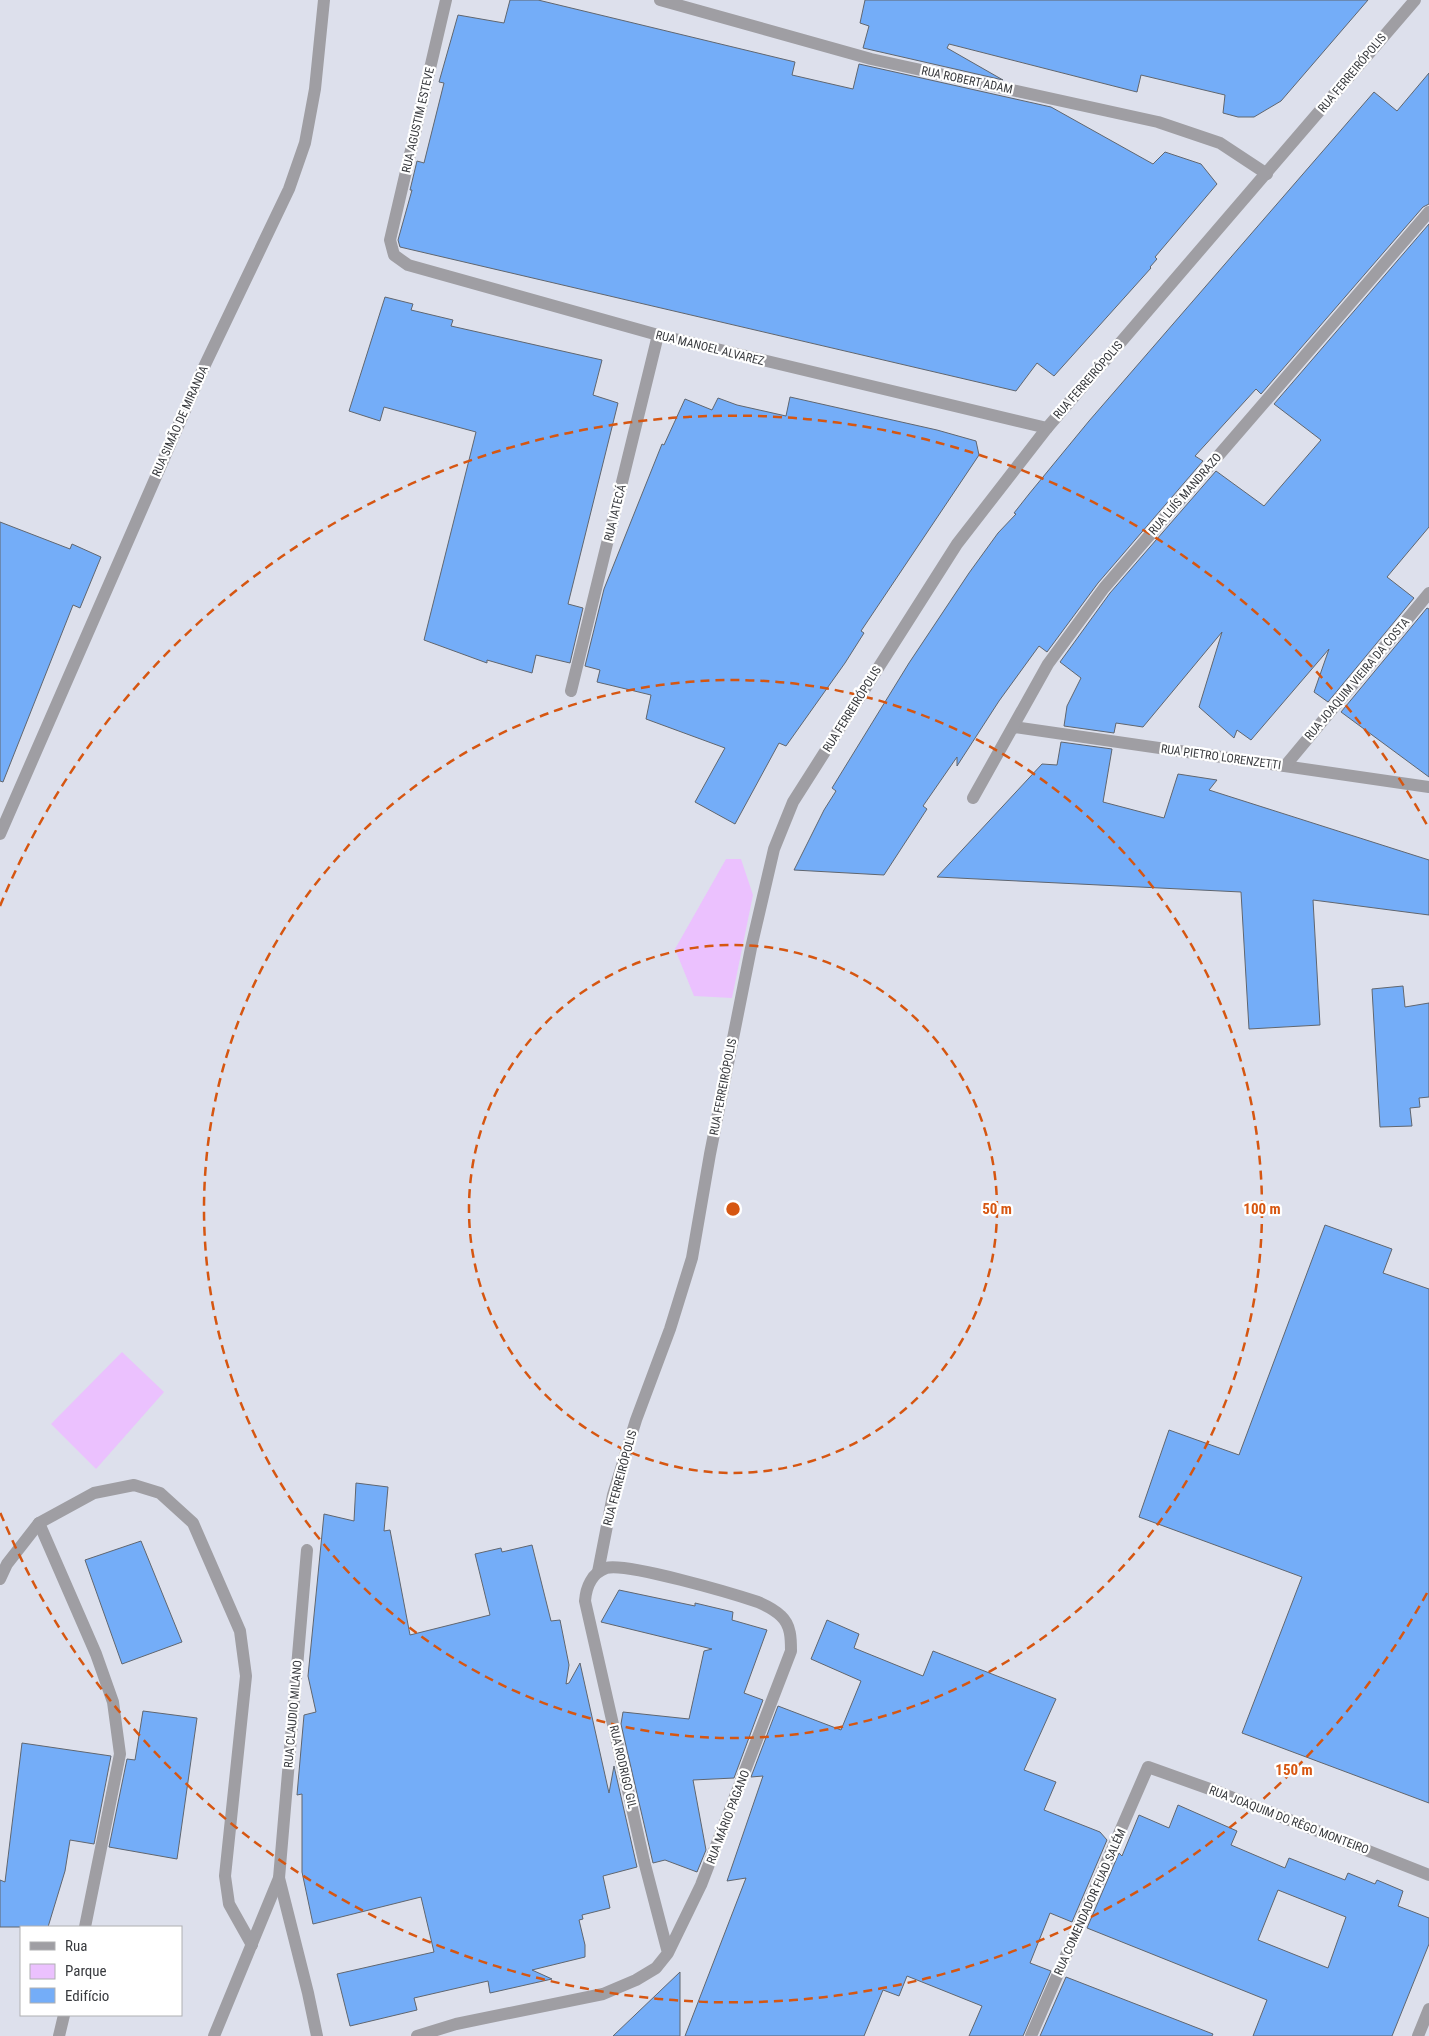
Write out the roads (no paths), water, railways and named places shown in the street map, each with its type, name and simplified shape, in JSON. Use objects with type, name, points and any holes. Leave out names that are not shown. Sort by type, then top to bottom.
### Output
[{"type":"street","name":"RUA SIMÃO DE MIRANDA","points":[[0,834],[203,369],[289,189],[304,143],[313,98],[324,0]]},
{"type":"street","name":"RUA AGUSTIM ESTEVE","points":[[390,240],[446,0]]},
{"type":"street","name":"RUA ROBERT ADAM","points":[[660,0],[871,59],[1158,122],[1220,143],[1267,174]]},
{"type":"street","name":"RUA FERREIRÓPOLIS","points":[[594,1576],[613,1495],[636,1420],[670,1329],[692,1258],[710,1154],[751,948],[774,849],[793,802],[957,544],[1046,428],[1267,174],[1415,0]]},
{"type":"street","name":"RUA LUÍS MANDRAZO","points":[[973,798],[1048,664],[1104,588],[1429,212]]},
{"type":"street","name":"RUA MANOEL ALVAREZ","points":[[390,240],[394,255],[408,264],[658,335],[1046,428]]},
{"type":"street","name":"RUA IATECÁ","points":[[572,691],[658,335]]},
{"type":"street","name":"RUA JOAQUIM VIEIRA DA COSTA","points":[[1285,766],[1429,593]]},
{"type":"street","name":"RUA PIETRO LORENZETTI","points":[[1014,727],[1429,787]]},
{"type":"street","points":[[0,1579],[7,1564],[39,1523],[94,1493],[134,1485],[160,1493],[193,1523],[240,1631],[246,1676],[225,1876],[229,1904],[252,1945]]},
{"type":"street","points":[[39,1523],[102,1670],[113,1702],[120,1754],[85,1926]]},
{"type":"street","name":"RUA CLAUDIO MILANO","points":[[214,2036],[279,1878],[307,1550]]},
{"type":"street","name":"RUA MÁRIO PAGANO","points":[[417,2036],[456,2024],[603,1994],[636,1980],[656,1968],[668,1953],[705,1876],[791,1652],[791,1634],[782,1616],[760,1603],[636,1569],[608,1568],[594,1576]]},
{"type":"street","name":"RUA RODRIGO GIL","points":[[594,1576],[586,1592],[586,1601],[644,1861],[668,1953]]},
{"type":"street","name":"RUA JOAQUIM DO RÊGO MONTEIRO","points":[[1148,1767],[1221,1792],[1429,1875]]},
{"type":"street","name":"RUA COMENDADOR FUAD SALÉM","points":[[1031,2036],[1148,1767]]},
{"type":"street","name":"RUA CLAUDIO MILANO","points":[[279,1878],[317,2036]]},
{"type":"street","points":[[1418,2036],[1429,2009]]},
{"type":"street","points":[[59,2036],[64,2016]]}]
